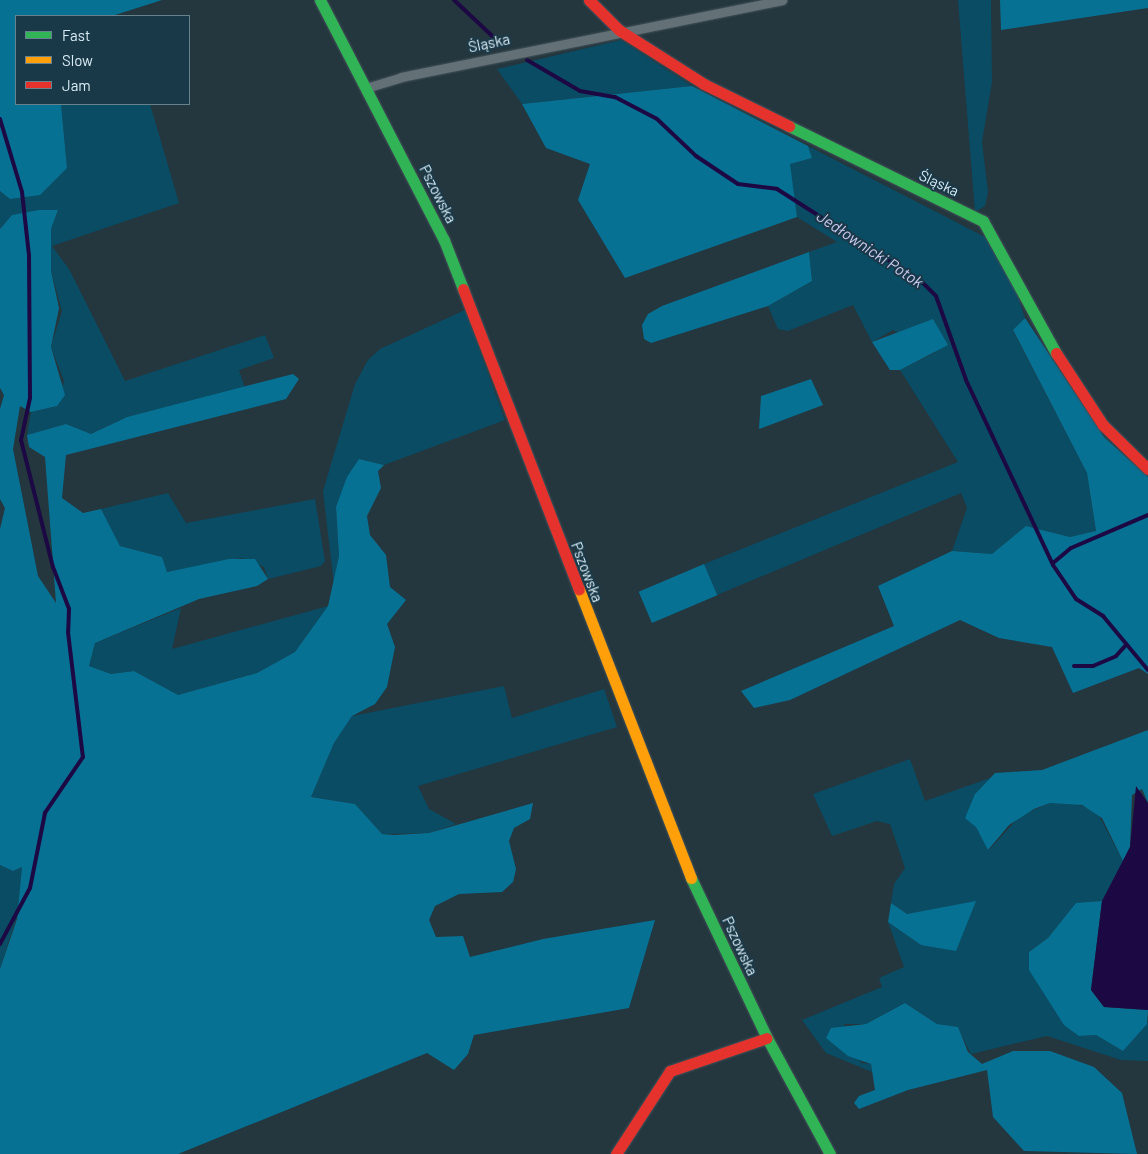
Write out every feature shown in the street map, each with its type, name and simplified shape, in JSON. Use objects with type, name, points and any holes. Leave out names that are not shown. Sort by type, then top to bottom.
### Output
[{"type":"main road","name":"Pszowska","points":[[320,0],[444,240],[686,866],[768,1038],[830,1154]]},
{"type":"main road","name":"Śląska","points":[[589,0],[619,30],[713,88],[983,220],[1076,390],[1103,425],[1148,469]]},
{"type":"main road","points":[[616,1154],[670,1071],[768,1038]]},
{"type":"street","points":[[619,30],[782,0]]},
{"type":"street","name":"Śląska","points":[[366,88],[401,77],[619,30]]},
{"type":"shaded area","points":[[0,0],[162,0],[115,15],[15,15],[15,105],[61,105],[67,168],[40,195],[10,199],[0,191]]},
{"type":"shaded area","points":[[958,0],[991,0],[992,82],[982,142],[988,192],[985,206],[975,212]]},
{"type":"shaded area","points":[[1000,0],[1148,0],[1148,8],[1001,30]]},
{"type":"shaded area","points":[[621,40],[692,86],[522,104],[497,69]]},
{"type":"shaded area","points":[[692,86],[808,146],[812,158],[790,164],[797,217],[625,278],[578,200],[590,164],[546,148],[522,104]]},
{"type":"shaded area","points":[[61,105],[150,105],[179,203],[52,246],[69,269],[125,381],[265,335],[274,358],[239,370],[245,388],[127,417],[91,434],[66,424],[27,435],[31,412],[57,406],[64,381],[51,347],[62,311],[51,271],[51,229],[58,211],[12,215],[0,229],[0,191],[10,199],[67,168]]},
{"type":"shaded area","points":[[808,146],[985,237],[1017,294],[1025,318],[1013,331],[1087,473],[1096,532],[1070,537],[1026,526],[992,554],[952,551],[967,508],[961,493],[717,595],[704,564],[958,462],[900,370],[936,352],[893,330],[872,342],[853,305],[788,331],[778,329],[768,306],[812,281],[809,252],[837,242],[797,217],[789,164],[812,158]]},
{"type":"shaded area","points":[[39,210],[58,210],[51,229],[51,271],[59,308],[51,347],[65,395],[57,406],[31,412],[20,406],[13,449],[38,576],[56,603],[45,457],[29,447],[27,435],[66,424],[91,434],[127,417],[293,374],[299,379],[286,399],[66,455],[62,498],[83,513],[101,509],[120,546],[162,557],[167,572],[229,559],[255,559],[268,579],[257,586],[199,599],[95,643],[89,666],[111,674],[134,671],[178,695],[257,673],[295,652],[328,606],[339,556],[336,507],[347,477],[359,459],[384,465],[378,471],[381,488],[367,516],[370,535],[386,555],[390,587],[406,600],[387,624],[395,647],[387,687],[375,704],[352,716],[334,743],[311,797],[355,804],[382,834],[394,835],[429,833],[533,803],[530,819],[514,828],[509,841],[516,869],[513,882],[502,892],[459,894],[435,906],[429,920],[436,937],[463,936],[470,957],[543,939],[655,920],[629,1008],[474,1035],[468,1054],[454,1070],[427,1053],[178,1154],[0,1154],[0,969],[17,919],[22,867],[13,871],[0,865],[0,529],[5,508],[0,499],[0,409],[4,395],[0,388],[0,229],[12,215]]},
{"type":"shaded area","points":[[809,252],[812,281],[768,306],[651,343],[644,339],[642,325],[648,314],[662,306]]},
{"type":"shaded area","points":[[465,310],[505,420],[384,465],[359,459],[336,507],[339,556],[334,585],[323,491],[355,384],[368,360],[380,349]]},
{"type":"shaded area","points":[[1025,318],[1104,437],[1148,477],[1148,674],[1139,668],[1073,693],[1052,647],[999,638],[960,620],[790,700],[754,708],[741,691],[894,626],[878,586],[952,551],[992,554],[1026,526],[1070,537],[1096,531],[1087,473],[1013,330]]},
{"type":"shaded area","points":[[933,319],[948,345],[900,370],[890,370],[872,342]]},
{"type":"shaded area","points":[[811,379],[823,405],[759,429],[761,396]]},
{"type":"shaded area","points":[[168,493],[186,523],[315,499],[325,561],[321,566],[268,579],[264,567],[242,558],[166,572],[162,557],[120,546],[101,509]]},
{"type":"shaded area","points":[[704,564],[717,595],[652,623],[639,592]]},
{"type":"shaded area","points":[[328,606],[295,652],[257,673],[178,695],[134,671],[111,674],[89,666],[95,643],[181,608],[172,649]]},
{"type":"shaded area","points":[[504,686],[512,718],[604,689],[617,727],[418,786],[429,809],[456,824],[429,833],[382,834],[355,804],[311,797],[334,743],[352,716]]},
{"type":"shaded area","points":[[1148,730],[1148,803],[1142,789],[1132,795],[1130,847],[1123,861],[1102,818],[1082,805],[1050,803],[1034,809],[1009,825],[988,850],[976,827],[965,818],[975,794],[995,773],[1042,770]]},
{"type":"shaded area","points":[[910,759],[925,801],[990,778],[975,794],[976,827],[989,850],[1020,816],[1050,803],[1068,802],[1096,810],[1123,861],[1102,901],[1076,904],[1048,938],[1029,952],[1079,1036],[1096,1035],[1123,1051],[1148,1022],[1148,1061],[1121,1060],[1047,1036],[971,1054],[957,1027],[937,1024],[905,1003],[866,1024],[844,1024],[861,1063],[871,1064],[872,1072],[826,1053],[802,1020],[882,987],[879,978],[904,967],[888,922],[921,945],[975,902],[907,914],[891,903],[894,884],[905,868],[890,824],[877,821],[832,836],[813,794]]},
{"type":"shaded area","points":[[1136,786],[1148,803],[1148,1010],[1104,1007],[1091,990],[1102,901],[1130,847]]},
{"type":"shaded area","points":[[0,865],[13,871],[22,867],[19,909],[0,969]]},
{"type":"shaded area","points":[[976,901],[956,951],[921,945],[888,922],[891,903],[907,914]]},
{"type":"shaded area","points":[[1102,901],[1091,990],[1104,1007],[1148,1010],[1147,1024],[1123,1051],[1096,1035],[1079,1036],[1064,1025],[1029,970],[1029,952],[1048,938],[1076,903]]},
{"type":"shaded area","points":[[905,1003],[937,1024],[958,1027],[968,1052],[982,1064],[1013,1051],[1050,1051],[1094,1067],[1122,1093],[1137,1154],[1024,1151],[993,1117],[987,1070],[908,1090],[859,1109],[854,1103],[859,1096],[875,1090],[871,1064],[848,1056],[826,1038],[831,1028],[866,1024]]},
{"type":"waterway","name":"Jedłownicki Potok","points":[[454,0],[502,45]]},
{"type":"waterway","name":"Jedłownicki Potok","points":[[527,60],[580,91],[615,97],[657,119],[696,156],[738,184],[777,189],[921,281],[936,296],[966,380],[1053,565],[1076,599],[1103,616],[1148,670]]},
{"type":"waterway","points":[[0,119],[22,192],[29,255],[30,398],[21,440],[53,567],[69,609],[68,632],[83,757],[45,813],[30,888],[0,944]]},
{"type":"waterway","points":[[1053,563],[1071,548],[1148,515]]},
{"type":"waterway","points":[[1074,666],[1093,666],[1116,656],[1125,646]]},
{"type":"traffic: fast","points":[[320,0],[444,240],[463,289]]},
{"type":"traffic: fast","points":[[789,126],[983,221],[1056,353]]},
{"type":"traffic: fast","points":[[691,878],[767,1038],[830,1154]]},
{"type":"traffic: slow","points":[[579,589],[691,878]]},
{"type":"traffic: jam","points":[[589,0],[619,30],[704,84],[789,126]]},
{"type":"traffic: jam","points":[[463,289],[579,589]]},
{"type":"traffic: jam","points":[[1056,353],[1103,425],[1148,469]]},
{"type":"traffic: jam","points":[[616,1154],[670,1071],[767,1038]]}]
